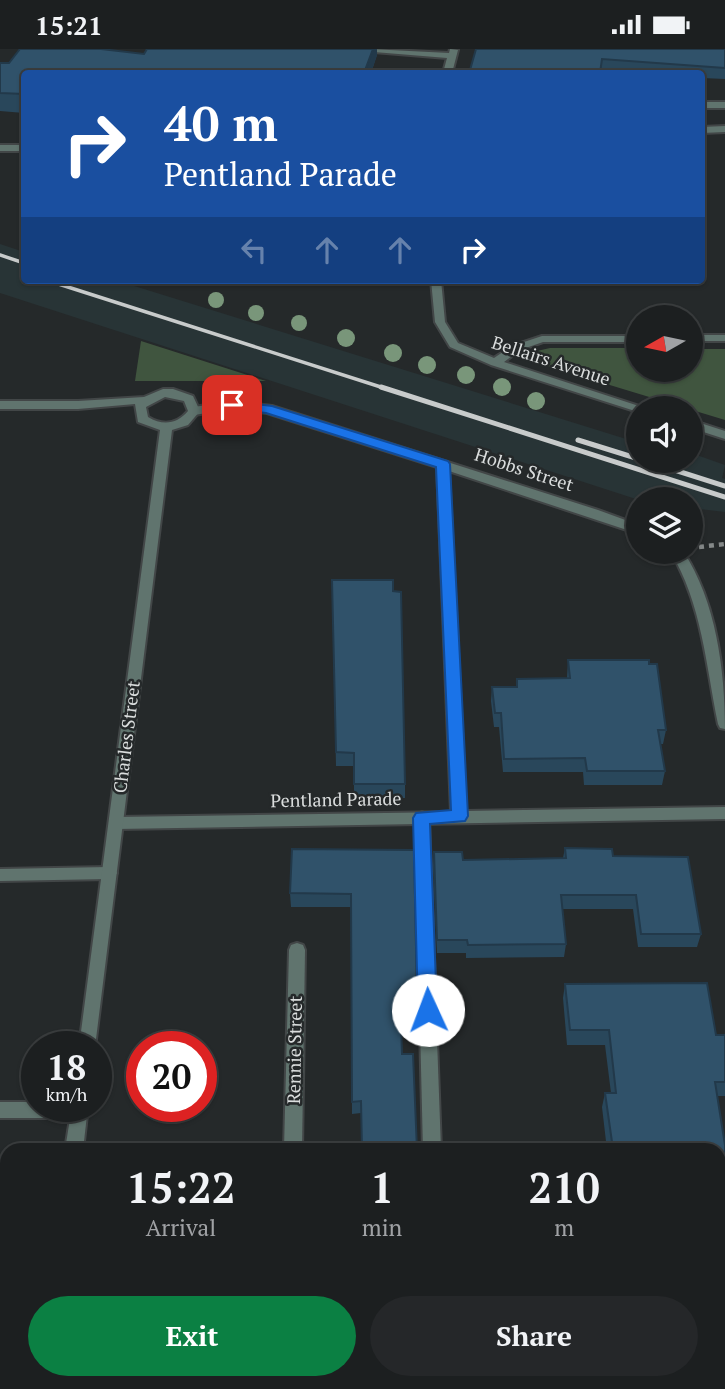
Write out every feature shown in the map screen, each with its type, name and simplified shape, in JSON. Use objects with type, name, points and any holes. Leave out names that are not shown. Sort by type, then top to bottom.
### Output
[{"type":"street","points":[[374,49],[453,53],[448,70]]},
{"type":"street","points":[[705,105],[725,105]]},
{"type":"street","points":[[705,129],[725,129]]},
{"type":"street","points":[[0,148],[21,148]]},
{"type":"street","name":"Bellairs Avenue","points":[[436,284],[440,322],[454,345],[495,363],[626,404]]},
{"type":"street","points":[[704,338],[725,338]]},
{"type":"street","points":[[495,363],[516,348],[542,339],[626,339]]},
{"type":"street","points":[[78,405],[139,413],[148,423],[166,427],[184,422],[194,411],[189,399],[173,393],[153,395],[146,400],[139,413]]},
{"type":"street","points":[[0,405],[78,405],[146,400]]},
{"type":"street","name":"Hobbs Street","points":[[194,411],[232,405],[268,409],[626,525]]},
{"type":"street","name":"Charles Street","points":[[89,1031],[166,427]]},
{"type":"street","points":[[703,428],[725,435]]},
{"type":"street","points":[[443,464],[459,816]]},
{"type":"street","points":[[686,564],[695,583],[719,665],[725,724]]},
{"type":"street","name":"Pentland Parade","points":[[116,823],[725,813]]},
{"type":"street","points":[[422,818],[432,1143]]},
{"type":"street","points":[[0,875],[109,873]]},
{"type":"street","name":"Rennie Street","points":[[293,1143],[297,950]]},
{"type":"street","points":[[0,1110],[21,1109]]},
{"type":"street","points":[[75,1143],[78,1122]]},
{"type":"path","points":[[703,547],[725,544]]},
{"type":"shaded area","points":[[0,244],[21,251],[21,284],[128,284],[626,439],[626,473],[703,473],[703,457],[725,465],[722,478],[725,479],[725,512],[703,509],[703,487],[626,487],[626,496],[0,293]]},
{"type":"green space","points":[[141,341],[266,381],[135,381]]},
{"type":"green space","points":[[550,348],[626,348],[626,382],[703,382],[704,349],[725,349],[725,420],[703,413],[703,396],[646,396],[534,362],[532,359],[537,351]]},
{"type":"building","points":[[20,49],[101,49],[144,54],[147,49],[373,49],[365,70],[21,70],[21,94],[0,93],[0,63],[9,63]]},
{"type":"building","points":[[476,49],[725,49],[725,68],[602,59],[600,70],[470,70]]},
{"type":"building","points":[[332,580],[393,580],[393,591],[401,592],[405,784],[354,784],[354,753],[336,752]]},
{"type":"building","points":[[568,660],[649,660],[649,664],[657,664],[666,730],[658,730],[665,771],[587,771],[585,758],[504,759],[501,713],[495,713],[492,687],[517,687],[517,679],[570,678]]},
{"type":"building","points":[[565,848],[612,849],[613,856],[688,857],[701,934],[641,934],[636,895],[561,895],[566,944],[468,945],[467,940],[437,940],[434,852],[462,852],[463,860],[566,858]]},
{"type":"building","points":[[292,849],[414,850],[417,995],[400,995],[402,1054],[413,1054],[417,1143],[362,1143],[361,1101],[352,1102],[351,894],[290,893]]},
{"type":"building","points":[[707,983],[716,1035],[725,1035],[725,1082],[715,1082],[725,1143],[612,1142],[605,1093],[616,1093],[609,1030],[570,1030],[565,984]]},
{"type":"railway","points":[[0,255],[21,262]]},
{"type":"railway","points":[[59,284],[387,389]]},
{"type":"railway","points":[[381,387],[725,497]]},
{"type":"railway","points":[[578,440],[626,455]]},
{"type":"railway","points":[[684,473],[725,486]]},
{"type":"route","points":[[232,405],[268,409],[443,464],[459,816],[422,818],[428,1010]]}]
